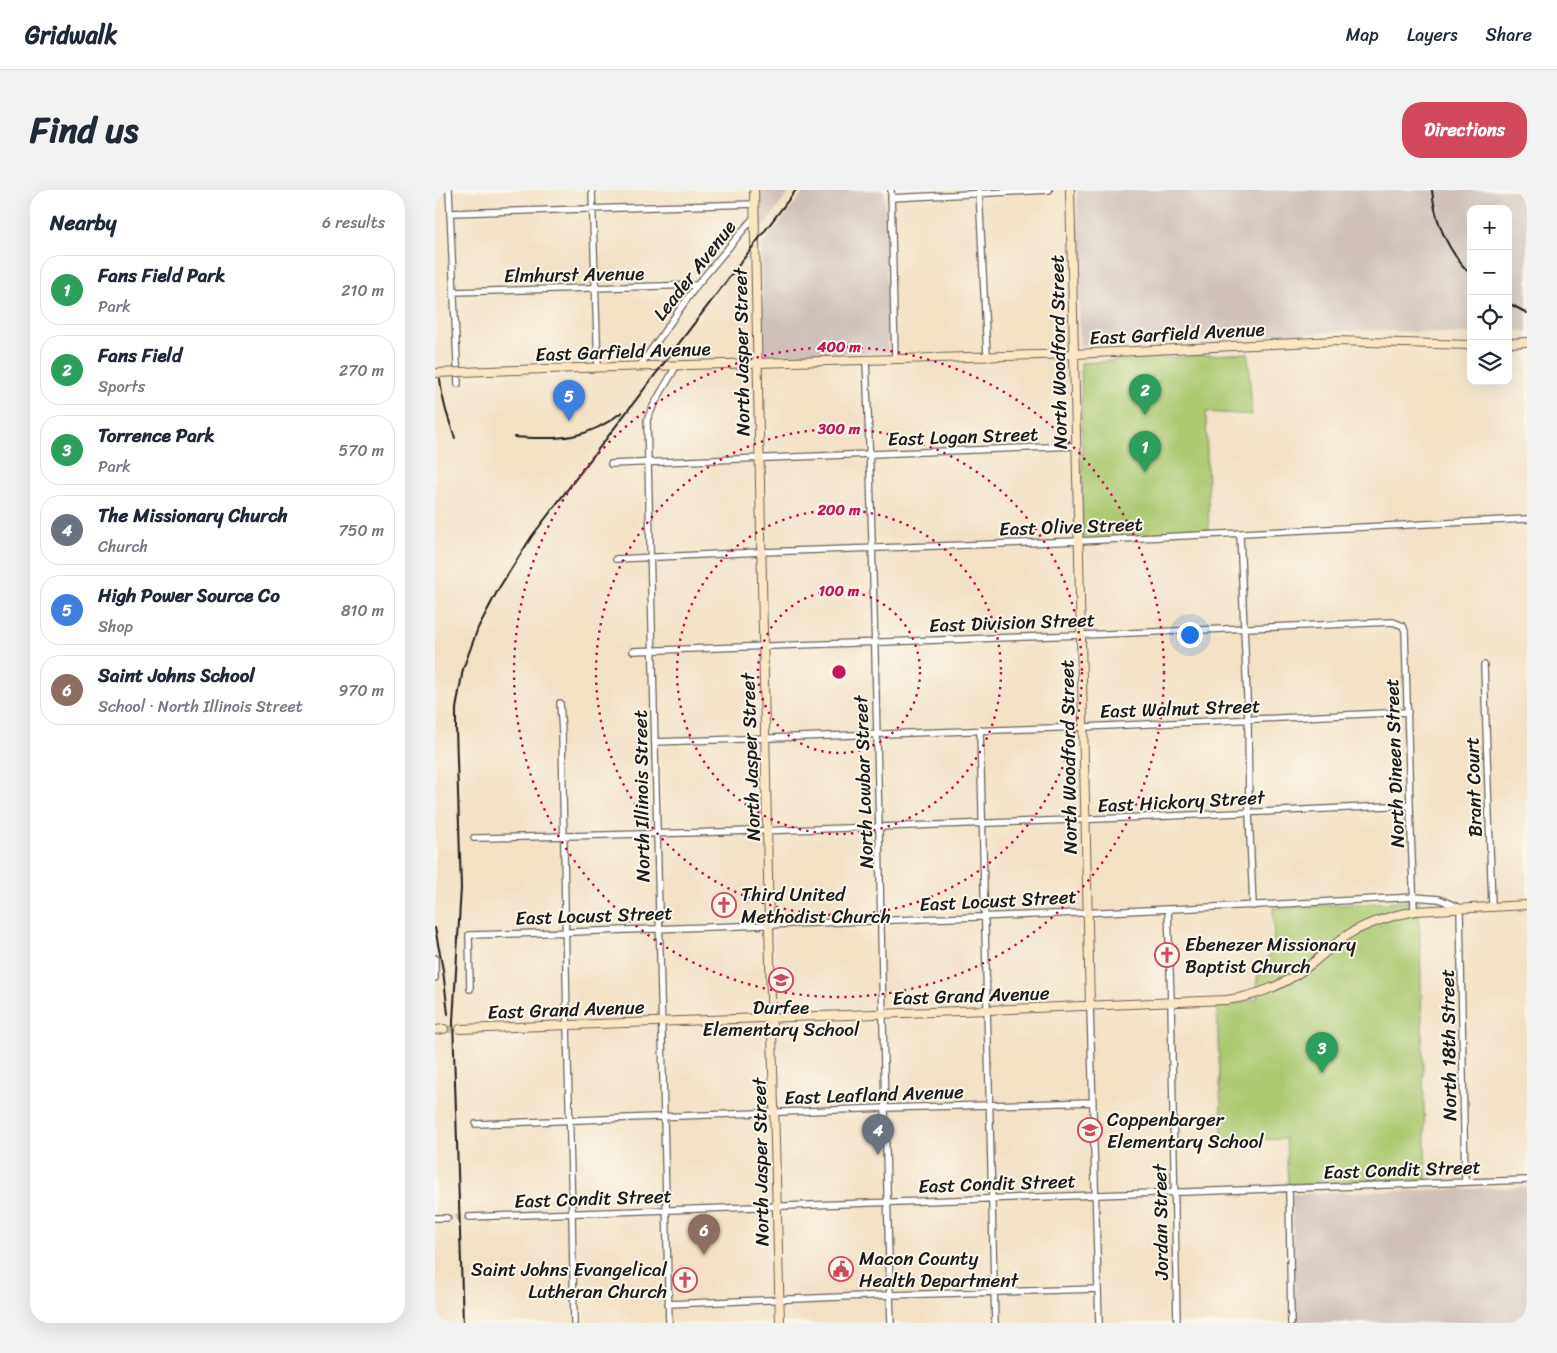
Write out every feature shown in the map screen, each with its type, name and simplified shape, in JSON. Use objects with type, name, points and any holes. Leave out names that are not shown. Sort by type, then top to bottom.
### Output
[{"type":"street","points":[[449,190],[458,384]]},
{"type":"street","points":[[592,190],[598,367]]},
{"type":"street","name":"North Jasper Street","points":[[754,190],[769,925],[780,1323]]},
{"type":"street","points":[[891,190],[895,359]]},
{"type":"street","points":[[891,198],[979,191],[1049,190]]},
{"type":"street","name":"North Woodford Street","points":[[1070,190],[1099,1323]]},
{"type":"street","points":[[979,191],[987,355]]},
{"type":"street","points":[[450,213],[755,204]]},
{"type":"street","name":"Leader Avenue","points":[[639,366],[697,285],[755,216]]},
{"type":"street","name":"Elmhurst Avenue","points":[[453,292],[697,285]]},
{"type":"street","name":"East Garfield Avenue","points":[[435,373],[987,355],[1075,354],[1335,342],[1467,344]]},
{"type":"street","points":[[1512,343],[1527,342]]},
{"type":"street","name":"North Lowbar Street","points":[[866,360],[870,455],[891,1323]]},
{"type":"street","name":"North Illinois Street","points":[[669,1323],[647,420],[651,408],[669,381],[676,366]]},
{"type":"street","name":"East Logan Street","points":[[611,464],[1077,446]]},
{"type":"street","name":"East Olive Street","points":[[616,559],[1079,541],[1527,520]]},
{"type":"street","points":[[1240,534],[1249,720],[1249,813],[1253,906]]},
{"type":"street","name":"East Division Street","points":[[633,651],[1393,622]]},
{"type":"street","name":"North Dineen Street","points":[[1393,622],[1403,626],[1405,631],[1414,912]]},
{"type":"street","name":"Brant Court","points":[[1484,666],[1492,907]]},
{"type":"street","points":[[560,704],[574,1323]]},
{"type":"street","name":"East Walnut Street","points":[[655,742],[1084,727],[1408,712]]},
{"type":"street","points":[[980,730],[995,1323]]},
{"type":"street","name":"East Hickory Street","points":[[474,838],[563,837],[1086,820],[1410,805]]},
{"type":"street","name":"East Locust Street","points":[[470,989],[469,935],[985,917],[1414,897],[1439,898],[1460,908],[1527,905]]},
{"type":"street","name":"East Grand Avenue","points":[[460,1029],[1225,1000],[1255,994],[1279,985],[1353,932],[1376,921],[1399,914],[1460,908]]},
{"type":"street","name":"North 18th Street","points":[[1460,908],[1465,1182]]},
{"type":"street","name":"Jordan Street","points":[[1168,909],[1177,1323]]},
{"type":"street","points":[[435,958],[435,978]]},
{"type":"street","points":[[435,1030],[444,1030]]},
{"type":"street","name":"East Leafland Avenue","points":[[476,1124],[1093,1102]]},
{"type":"street","name":"East Condit Street","points":[[469,1217],[1527,1180]]},
{"type":"street","points":[[1289,1188],[1291,1323]]},
{"type":"street","points":[[435,1218],[447,1218]]},
{"type":"street","points":[[668,1304],[1098,1289]]},
{"type":"shaded area","points":[[760,190],[791,190],[761,230]]},
{"type":"shaded area","points":[[805,190],[884,190],[888,352],[763,355],[761,247]]},
{"type":"shaded area","points":[[1077,190],[1527,190],[1527,331],[1512,332],[1512,205],[1467,205],[1467,334],[1365,330],[1080,345]]},
{"type":"shaded area","points":[[1527,1187],[1527,1323],[1296,1323],[1292,1194]]},
{"type":"green space","points":[[1248,353],[1252,415],[1206,412],[1209,530],[1083,538],[1081,363]]},
{"type":"green space","points":[[1419,901],[1426,1181],[1288,1185],[1286,1139],[1222,1141],[1217,1007],[1257,999],[1258,974],[1274,945],[1273,908]]},
{"type":"tunnel","points":[[444,1029],[460,1029]]},
{"type":"tunnel","points":[[447,1218],[469,1217]]},
{"type":"railway","points":[[463,1323],[453,1021],[461,888],[456,709],[463,669],[478,628],[499,588],[532,536],[796,190]]},
{"type":"railway","points":[[1432,190],[1436,213],[1444,236],[1467,270]]},
{"type":"railway","points":[[1512,305],[1527,313]]},
{"type":"railway","points":[[440,379],[444,402],[455,438]]},
{"type":"railway","points":[[514,437],[558,438],[584,433],[609,421],[622,412]]},
{"type":"railway","points":[[435,928],[443,970],[448,1014]]},
{"type":"place","name":"Fans Field","points":[[1145,415]]},
{"type":"place","name":"High Power Source Co","points":[[569,421]]},
{"type":"place","name":"Fans Field Park","points":[[1145,472]]},
{"type":"place","name":"Third United Methodist Church","points":[[724,905]]},
{"type":"place","name":"Ebenezer Missionary Baptist Church","points":[[1167,955]]},
{"type":"place","name":"Durfee Elementary School","points":[[781,980]]},
{"type":"place","name":"Torrence Park","points":[[1322,1073]]},
{"type":"place","name":"Coppenbarger Elementary School","points":[[1090,1130]]},
{"type":"place","name":"The Missionary Church","points":[[878,1155]]},
{"type":"place","name":"Saint Johns School","points":[[704,1255]]},
{"type":"place","name":"Macon County Health Department","points":[[841,1269]]},
{"type":"place","name":"Saint Johns Evangelical Lutheran Church","points":[[685,1280]]}]
